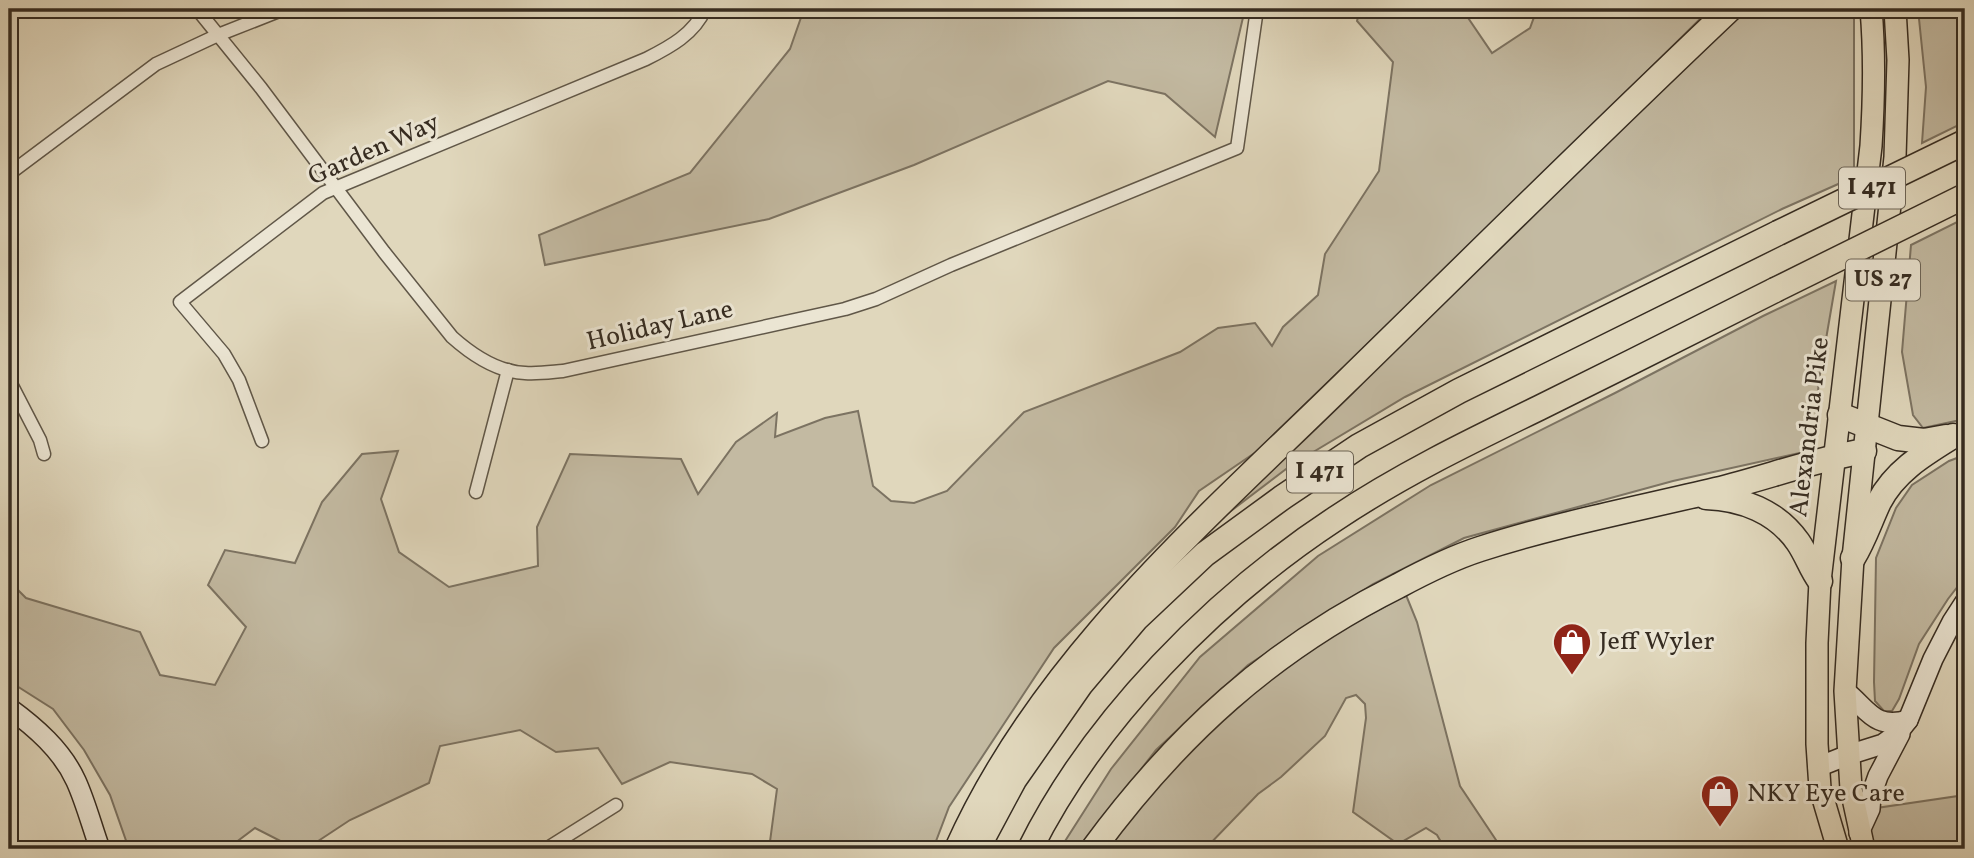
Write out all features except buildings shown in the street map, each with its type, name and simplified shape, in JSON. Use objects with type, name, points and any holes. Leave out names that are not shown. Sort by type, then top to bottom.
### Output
[{"type":"highway","points":[[957,849],[1024,729],[1070,666],[1144,580],[1510,220],[1730,9]]},
{"type":"highway","name":"I 471","points":[[977,849],[1014,780],[1081,684],[1136,619],[1205,554],[1283,497],[1359,446],[1459,391],[1965,142]]},
{"type":"highway","name":"I 471","points":[[1030,849],[1071,779],[1139,690],[1186,639],[1260,573],[1335,519],[1383,489],[1464,445],[1965,197]]},
{"type":"highway","points":[[1840,415],[1898,438],[1924,441],[1959,435]]},
{"type":"highway","points":[[1853,558],[1881,499],[1897,476],[1917,457],[1959,435]]},
{"type":"highway","points":[[1093,849],[1159,766],[1219,707],[1279,657],[1362,604],[1478,549],[1588,519],[1718,490],[1835,456],[1864,451]]},
{"type":"highway","points":[[1688,496],[1727,498],[1755,506],[1780,522],[1798,542],[1820,581]]},
{"type":"main road","name":"Alexandria Pike","points":[[1838,849],[1820,788],[1816,661],[1820,581],[1855,290],[1874,102],[1871,9]]},
{"type":"main road","name":"Alexandria Pike","points":[[1861,841],[1851,789],[1845,691],[1853,558],[1895,157],[1898,60],[1895,9]]},
{"type":"main road","points":[[1861,841],[1878,776],[1908,720],[1933,659],[1965,602]]},
{"type":"main road","points":[[1845,691],[1882,723],[1895,724],[1908,720]]},
{"type":"main road","points":[[9,708],[34,726],[61,756],[75,780],[100,849]]},
{"type":"main road","points":[[1818,767],[1883,744],[1897,734],[1908,720]]},
{"type":"main road","points":[[1817,744],[1848,755]]},
{"type":"street","name":"Holiday Lane","points":[[197,9],[452,337],[476,356],[522,373],[563,371],[845,309],[876,299],[951,265],[1237,148],[1257,9]]},
{"type":"street","points":[[9,174],[156,64],[218,35],[284,9]]},
{"type":"street","name":"Garden Way","points":[[262,442],[239,380],[224,354],[180,302],[323,193],[646,59],[684,37],[705,9]]},
{"type":"street","points":[[476,492],[508,370]]},
{"type":"street","points":[[9,380],[40,440],[44,454]]},
{"type":"street","points":[[546,849],[615,805]]},
{"type":"shaded area","points":[[804,9],[1245,9],[1215,137],[1165,94],[1108,81],[914,165],[769,219],[545,265],[539,235],[690,173],[790,49]]},
{"type":"shaded area","points":[[1360,9],[1462,9],[1492,53],[1530,28],[1537,9],[1710,9],[1256,452],[1199,491],[1175,527],[1054,648],[949,807],[933,849],[769,849],[777,789],[752,774],[670,762],[622,784],[598,748],[556,752],[520,730],[440,746],[429,783],[350,820],[306,849],[296,849],[255,828],[227,849],[129,849],[110,795],[84,750],[53,709],[9,681],[9,581],[26,598],[140,632],[160,675],[215,685],[246,627],[208,585],[225,550],[295,563],[322,502],[362,454],[398,451],[381,499],[399,552],[449,587],[538,566],[537,527],[570,454],[681,459],[698,494],[736,442],[777,413],[775,437],[825,418],[858,411],[873,486],[891,501],[914,503],[947,491],[1024,412],[1180,352],[1218,328],[1255,323],[1272,346],[1283,327],[1318,295],[1325,254],[1379,171],[1393,62],[1357,21]]},
{"type":"shaded area","points":[[1741,9],[1854,9],[1854,177],[1782,209],[1405,397],[1290,466],[1198,536]]},
{"type":"shaded area","points":[[1918,9],[1965,9],[1965,122],[1922,143],[1926,87]]},
{"type":"shaded area","points":[[1965,218],[1965,419],[1923,428],[1913,415],[1902,352],[1911,245]]},
{"type":"shaded area","points":[[1836,281],[1819,380],[1813,450],[1673,481],[1464,538],[1373,584],[1248,665],[1156,750],[1079,849],[1060,849],[1111,769],[1200,657],[1318,556],[1431,485]]},
{"type":"shaded area","points":[[1965,455],[1965,577],[1919,644],[1892,711],[1884,711],[1875,701],[1874,682],[1876,558],[1896,508],[1912,485],[1949,461]]},
{"type":"shaded area","points":[[1406,595],[1417,622],[1460,786],[1502,849],[1445,849],[1437,835],[1426,828],[1398,844],[1353,812],[1366,718],[1365,704],[1356,695],[1346,698],[1325,736],[1281,777],[1258,794],[1205,849],[1104,849],[1177,761],[1261,684],[1326,638]]},
{"type":"shaded area","points":[[1965,795],[1965,849],[1864,849],[1870,809]]},
{"type":"place","name":"Jeff Wyler","points":[[1572,676]]},
{"type":"place","name":"NKY Eye Care","points":[[1720,828]]}]
